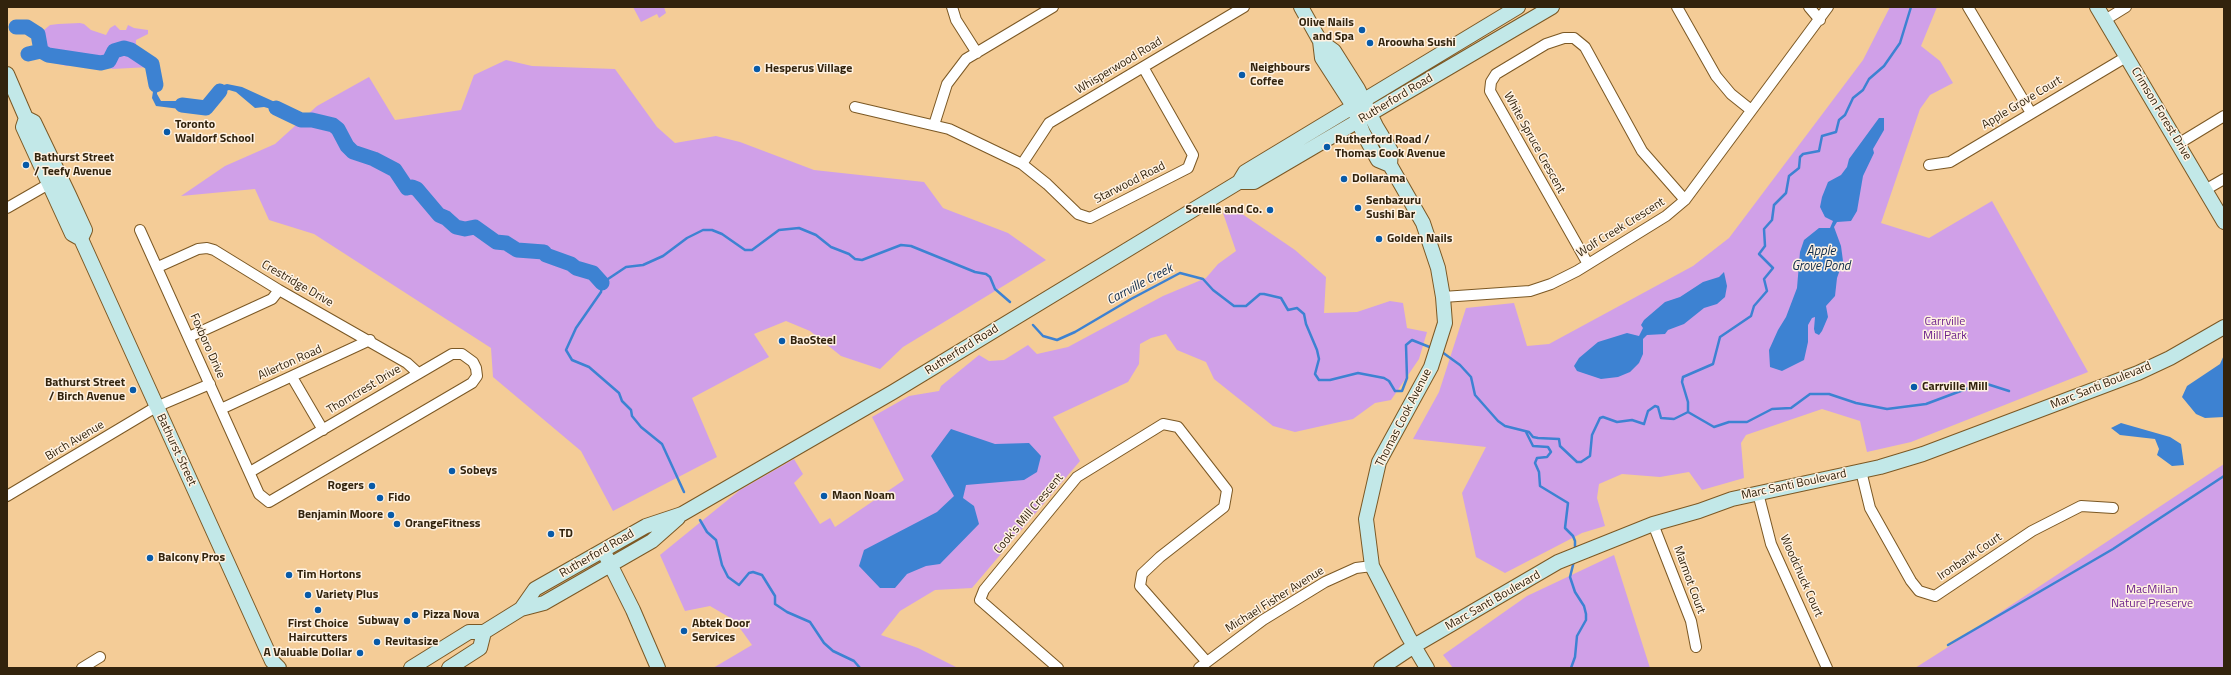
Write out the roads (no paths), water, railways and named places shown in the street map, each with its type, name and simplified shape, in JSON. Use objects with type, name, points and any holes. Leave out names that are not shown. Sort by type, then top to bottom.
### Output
[{"type":"main road","name":"Thomas Cook Avenue","points":[[1301,7],[1320,41],[1322,58],[1358,103],[1364,118],[1363,133],[1378,160],[1390,165],[1423,223],[1438,268],[1443,297],[1445,323],[1431,367],[1379,462],[1366,519],[1372,566],[1427,668]]},
{"type":"main road","name":"Rutherford Road","points":[[521,609],[535,589],[646,526],[682,514],[893,392],[1239,182],[1246,172],[1518,7]]},
{"type":"main road","name":"Rutherford Road","points":[[1239,182],[1254,182],[1552,7]]},
{"type":"main road","name":"Crimson Forest Drive","points":[[2097,7],[2224,222]]},
{"type":"main road","name":"Bathurst Street","points":[[7,74],[26,118],[34,122],[56,181],[85,230],[81,239],[156,407],[243,594],[274,666]]},
{"type":"main road","name":"Marc Santi Boulevard","points":[[1381,668],[1414,646],[1558,562],[1653,524],[1699,511],[1732,499],[1861,471],[1923,454],[2138,373],[2170,358],[2222,327]]},
{"type":"main road","name":"Rutherford Road","points":[[411,668],[469,632],[484,632],[521,609],[544,603],[652,541],[682,514]]},
{"type":"main road","points":[[602,550],[611,564],[658,668]]},
{"type":"main road","points":[[449,668],[480,648],[484,632]]},
{"type":"street","points":[[952,7],[956,20],[977,53]]},
{"type":"street","points":[[934,125],[947,84],[966,59],[1053,7]]},
{"type":"street","name":"Whisperwood Road","points":[[1022,164],[1049,123],[1244,7]]},
{"type":"street","points":[[1677,7],[1716,76],[1731,94],[1751,110]]},
{"type":"street","points":[[1809,7],[1820,20]]},
{"type":"street","name":"Wolf Creek Crescent","points":[[1443,297],[1530,291],[1551,284],[1588,264],[1666,216],[1685,200],[1820,20],[1828,7]]},
{"type":"street","points":[[1968,7],[2031,113]]},
{"type":"street","points":[[2105,20],[2126,7]]},
{"type":"street","name":"White Spruce Crescent","points":[[1588,264],[1490,91],[1490,82],[1496,74],[1546,44],[1564,38],[1574,38],[1585,47],[1642,151],[1685,200]]},
{"type":"street","name":"Apple Grove Court","points":[[1929,165],[1950,162],[2126,57]]},
{"type":"street","name":"Starwood Road","points":[[855,107],[949,129],[1022,164],[1047,184],[1078,214],[1090,218],[1188,168],[1192,155],[1143,67]]},
{"type":"street","points":[[2178,144],[2224,116]]},
{"type":"street","points":[[2205,190],[2224,179]]},
{"type":"street","points":[[7,208],[56,181]]},
{"type":"street","name":"Foxboro Drive","points":[[140,230],[190,337],[259,494],[269,502],[472,383]]},
{"type":"street","name":"Crestridge Drive","points":[[158,267],[198,249],[209,248],[279,290],[370,340],[407,363],[418,373]]},
{"type":"street","points":[[190,337],[272,299],[279,290]]},
{"type":"street","name":"Allerton Road","points":[[221,409],[370,340]]},
{"type":"street","name":"Thorncrest Drive","points":[[250,472],[452,354],[462,354],[473,362],[476,368],[477,376],[472,383]]},
{"type":"street","points":[[292,377],[323,430]]},
{"type":"street","name":"Birch Avenue","points":[[7,495],[156,407],[210,384]]},
{"type":"street","name":"Cook's Mill Crescent","points":[[1058,668],[980,600],[984,590],[1077,477],[1163,424],[1178,428],[1227,490],[1224,507],[1160,557],[1142,574],[1140,586],[1203,664]]},
{"type":"street","name":"Ironbank Court","points":[[1861,471],[1870,508],[1911,581],[1919,591],[1935,596],[2032,531],[2081,506],[2113,508]]},
{"type":"street","name":"Woodchuck Court","points":[[1758,493],[1771,544],[1827,668]]},
{"type":"street","name":"Marmot Court","points":[[1653,524],[1691,621],[1696,647]]},
{"type":"street","name":"Michael Fisher Avenue","points":[[1203,664],[1263,620],[1325,582],[1356,568],[1372,566]]},
{"type":"street","points":[[82,668],[100,657]]},
{"type":"water","points":[[155,63],[158,71],[157,94],[161,101],[206,101],[220,86],[227,84],[242,87],[288,108],[296,115],[291,118],[282,112],[264,107],[255,108],[236,92],[229,90],[222,92],[216,104],[201,107],[198,110],[193,106],[180,109],[156,106],[152,98],[154,85],[150,67]]},
{"type":"water","name":"Apple Grove Pond","points":[[1879,118],[1884,118],[1884,130],[1873,149],[1874,153],[1863,176],[1857,211],[1851,221],[1837,222],[1834,227],[1841,246],[1843,261],[1837,278],[1835,296],[1826,306],[1828,317],[1822,331],[1819,335],[1815,333],[1815,317],[1812,318],[1808,325],[1808,342],[1804,360],[1782,371],[1770,367],[1769,350],[1786,317],[1797,288],[1800,252],[1804,240],[1819,228],[1830,228],[1833,221],[1825,217],[1820,207],[1828,182],[1841,175],[1847,167],[1849,159]]},
{"type":"water","points":[[1724,272],[1727,286],[1725,297],[1717,304],[1704,308],[1684,324],[1668,330],[1665,334],[1647,335],[1643,339],[1643,354],[1639,363],[1630,372],[1618,377],[1601,379],[1577,371],[1574,366],[1579,358],[1598,342],[1627,333],[1639,336],[1643,328],[1641,325],[1644,320],[1665,302],[1680,297],[1703,282],[1719,277]]},
{"type":"water","points":[[2224,355],[2224,417],[2205,418],[2196,414],[2182,397],[2187,386],[2220,364]]},
{"type":"water","points":[[2121,423],[2170,437],[2181,444],[2184,465],[2172,466],[2157,455],[2159,449],[2155,439],[2120,435],[2111,428]]},
{"type":"water","points":[[951,429],[995,444],[1029,443],[1041,456],[1037,472],[1024,480],[966,485],[963,498],[974,506],[979,524],[940,564],[926,566],[907,574],[895,588],[880,588],[859,566],[864,550],[937,512],[954,496],[931,456]]},
{"type":"waterway","points":[[1688,412],[1688,402],[1682,382],[1683,377],[1713,364],[1720,337],[1751,316],[1754,306],[1767,291],[1764,279],[1773,268],[1759,254],[1765,246],[1764,229],[1772,220],[1774,205],[1786,193],[1789,176],[1799,168],[1800,157],[1803,154],[1819,151],[1822,136],[1836,132],[1839,120],[1845,115],[1853,98],[1863,90],[1869,79],[1884,66],[1900,43],[1911,7]]},
{"type":"waterway","points":[[16,27],[27,27],[38,34],[41,51]]},
{"type":"waterway","points":[[28,54],[41,51],[48,55],[101,63],[109,61],[114,51],[124,48],[131,50],[152,64],[156,85]]},
{"type":"waterway","points":[[182,105],[206,108],[220,91]]},
{"type":"waterway","points":[[276,108],[301,120],[312,120],[333,125],[338,129],[347,146],[353,152],[374,159],[395,170],[407,188],[412,187],[417,189],[439,215],[446,218],[456,227],[465,229],[475,227],[496,242],[506,243],[517,250],[544,252],[546,255],[571,264],[576,268],[593,273],[602,283]]},
{"type":"waterway","name":"Carrville Creek","points":[[684,492],[662,444],[641,427],[632,416],[631,410],[622,401],[619,393],[589,367],[572,360],[566,350],[576,328],[601,292],[602,283],[626,267],[643,265],[663,256],[687,238],[703,230],[712,230],[722,234],[745,250],[752,250],[779,230],[799,228],[816,235],[831,247],[849,254],[855,259],[862,260],[901,245],[911,246],[975,272],[986,274],[990,277],[995,289],[1010,302]]},
{"type":"waterway","name":"Carrville Creek","points":[[1033,325],[1043,336],[1057,340],[1075,332],[1131,299],[1180,273],[1203,279],[1213,290],[1234,306],[1246,306],[1260,294],[1264,294],[1281,298],[1288,310],[1297,308],[1304,314],[1306,324],[1317,350],[1319,359],[1315,374],[1319,380],[1330,380],[1358,373],[1384,378],[1389,381],[1395,391],[1402,391],[1407,378],[1406,345],[1412,340],[1432,348]]},
{"type":"waterway","points":[[1442,352],[1460,365],[1471,377],[1475,395],[1498,421],[1505,426],[1529,432],[1533,437],[1559,439],[1560,446],[1577,462],[1581,462],[1590,456],[1592,435],[1600,418],[1603,417],[1617,422],[1632,420],[1644,424],[1648,411],[1655,406],[1658,407],[1661,418],[1674,419],[1688,412]]},
{"type":"waterway","points":[[1688,412],[1714,427],[1729,422],[1747,422],[1772,409],[1791,408],[1810,394],[1829,394],[1856,403],[1887,409],[1926,404],[1966,389],[1987,384],[2009,391]]},
{"type":"waterway","name":"Carrville Creek","points":[[1526,432],[1533,446],[1548,447],[1551,452],[1547,457],[1537,458],[1535,463],[1539,472],[1540,486],[1568,503],[1565,528],[1573,536],[1575,541],[1575,550]]},
{"type":"waterway","points":[[1948,645],[2113,549],[2224,476]]},
{"type":"waterway","points":[[700,520],[707,532],[716,540],[722,565],[728,577],[739,585],[749,573],[753,572],[762,575],[775,596],[775,604],[787,612],[810,622],[824,643],[833,651],[854,661],[860,668]]},
{"type":"waterway","name":"Carrville Creek","points":[[1571,668],[1575,657],[1577,636],[1586,620],[1584,606],[1575,592],[1570,577],[1574,561]]},
{"type":"place","name":"Olive Nails and Spa","points":[[1362,30]]},
{"type":"place","name":"Aroowha Sushi","points":[[1370,43]]},
{"type":"place","name":"Hesperus Village","points":[[757,69]]},
{"type":"place","name":"Neighbours Coffee","points":[[1242,75]]},
{"type":"place","name":"Toronto Waldorf School","points":[[167,132]]},
{"type":"place","name":"Rutherford Road / Thomas Cook Avenue","points":[[1327,147]]},
{"type":"place","name":"Bathurst Street / Teefy Avenue","points":[[26,165]]},
{"type":"place","name":"Dollarama","points":[[1344,179]]},
{"type":"place","name":"Senbazuru Sushi Bar","points":[[1358,208]]},
{"type":"place","name":"Sorelle and Co.","points":[[1270,210]]},
{"type":"place","name":"Golden Nails","points":[[1379,239]]},
{"type":"place","name":"BaoSteel","points":[[782,341]]},
{"type":"place","name":"Carrville Mill","points":[[1914,387]]},
{"type":"place","name":"Bathurst Street / Birch Avenue","points":[[133,390]]},
{"type":"place","name":"Sobeys","points":[[452,471]]},
{"type":"place","name":"Rogers","points":[[372,486]]},
{"type":"place","name":"Maon Noam","points":[[824,496]]},
{"type":"place","name":"Fido","points":[[380,498]]},
{"type":"place","name":"Benjamin Moore","points":[[391,515]]},
{"type":"place","name":"OrangeFitness","points":[[397,524]]},
{"type":"place","name":"TD","points":[[551,534]]},
{"type":"place","name":"Balcony Pros","points":[[150,558]]},
{"type":"place","name":"Tim Hortons","points":[[289,575]]},
{"type":"place","name":"Variety Plus","points":[[308,595]]},
{"type":"place","name":"First Choice Haircutters","points":[[318,610]]},
{"type":"place","name":"Pizza Nova","points":[[415,615]]},
{"type":"place","name":"Subway","points":[[407,621]]},
{"type":"place","name":"Abtek Door Services","points":[[684,631]]},
{"type":"place","name":"Revitasize","points":[[377,642]]},
{"type":"place","name":"A Valuable Dollar","points":[[360,653]]},
{"type":"park label","name":"Carrville Mill Park","points":[[1945,329]]},
{"type":"park label","name":"MacMillan Nature Preserve","points":[[2152,597]]}]
